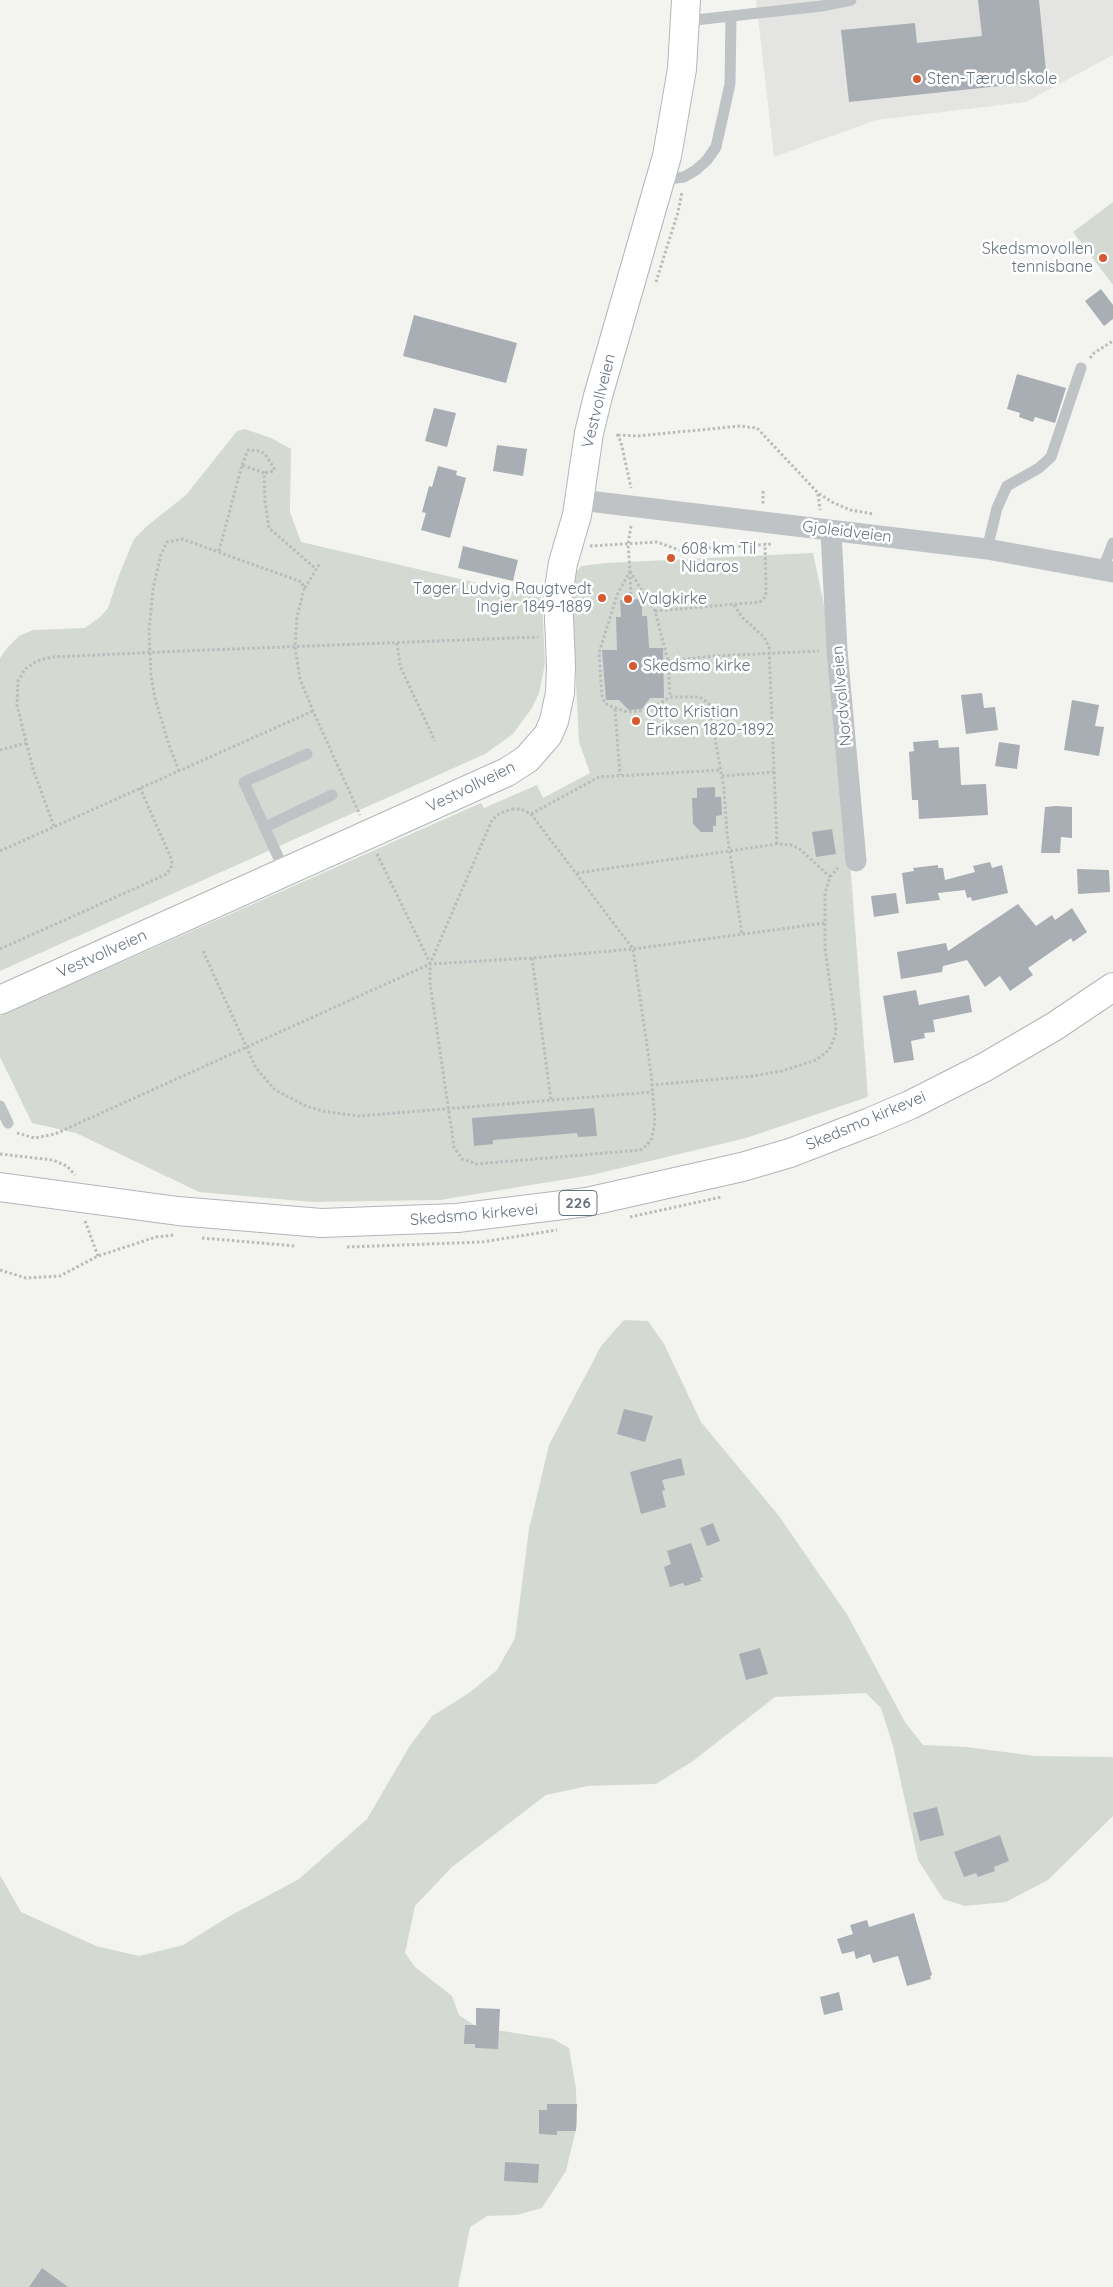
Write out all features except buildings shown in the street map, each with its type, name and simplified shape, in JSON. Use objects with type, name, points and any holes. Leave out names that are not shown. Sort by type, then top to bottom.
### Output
[{"type":"main road","name":"Vestvollveien","points":[[0,1000],[507,772],[537,750],[548,735],[558,706],[561,665],[558,610],[560,580],[580,500],[598,396],[661,180],[678,99],[686,10]]},
{"type":"main road","name":"Skedsmo kirkevei","points":[[0,1186],[178,1211],[321,1223],[457,1218],[587,1202],[742,1167],[790,1153],[870,1122],[910,1105],[985,1067],[1055,1026],[1113,987]]},
{"type":"street","name":"Gjoleidveien","points":[[580,500],[987,549],[1108,571]]},
{"type":"street","name":"Nordvollveien","points":[[831,531],[837,650],[856,861]]},
{"type":"lane","points":[[686,10],[731,16],[822,6],[851,0]]},
{"type":"lane","points":[[661,180],[684,177],[696,170],[707,160],[716,147],[730,84],[731,16]]},
{"type":"lane","points":[[987,549],[997,508],[1007,486],[1039,468],[1051,457],[1081,368]]},
{"type":"lane","points":[[1108,571],[1113,543]]},
{"type":"lane","points":[[285,872],[244,782],[307,754]]},
{"type":"lane","points":[[265,827],[332,795]]},
{"type":"lane","points":[[0,1106],[8,1123]]},
{"type":"path","points":[[1081,368],[1094,353],[1113,341]]},
{"type":"path","points":[[593,431],[638,436],[740,426],[757,428],[818,493],[850,510],[875,514]]},
{"type":"path","points":[[618,435],[632,490]]},
{"type":"path","points":[[220,551],[242,465],[245,454],[248,450],[260,451],[265,454],[274,471],[264,473],[242,465]]},
{"type":"path","points":[[264,473],[269,528],[316,569]]},
{"type":"path","points":[[631,521],[628,544],[631,599]]},
{"type":"path","points":[[655,611],[760,602],[766,596],[764,537]]},
{"type":"path","points":[[179,770],[169,745],[155,698],[150,653],[152,598],[164,547],[172,540],[182,539],[299,579],[304,589]]},
{"type":"path","points":[[587,546],[656,542],[679,550],[774,544]]},
{"type":"path","points":[[320,563],[304,589],[298,617],[295,647],[300,679],[360,815]]},
{"type":"path","points":[[630,571],[655,611],[668,661],[670,698]]},
{"type":"path","points":[[630,571],[617,596],[599,653],[602,696],[605,703],[615,709],[633,712],[650,710],[670,698],[700,697],[709,704],[722,776],[729,850],[742,934]]},
{"type":"path","points":[[734,604],[743,618],[764,637],[770,647],[777,844]]},
{"type":"path","points":[[54,826],[33,769],[16,696],[18,681],[30,665],[37,660],[52,657],[542,637]]},
{"type":"path","points":[[398,643],[400,666],[435,741]]},
{"type":"path","points":[[668,661],[714,656],[837,650]]},
{"type":"path","points":[[615,709],[620,775]]},
{"type":"path","points":[[0,851],[313,711]]},
{"type":"path","points":[[0,750],[26,743]]},
{"type":"path","points":[[531,814],[593,779],[620,775],[721,770]]},
{"type":"path","points":[[722,776],[774,772]]},
{"type":"path","points":[[0,949],[167,874],[172,865],[171,858],[140,788]]},
{"type":"path","points":[[512,809],[521,809],[531,814],[576,873],[633,949],[652,1092],[654,1129],[647,1145],[640,1150],[630,1152],[477,1164],[469,1162],[458,1154],[454,1148],[430,983],[430,964],[492,820],[500,813],[512,809]]},
{"type":"path","points":[[576,873],[777,844],[792,845],[801,850],[830,877]]},
{"type":"path","points":[[376,852],[430,964]]},
{"type":"path","points":[[651,1085],[782,1072],[824,1055],[833,1043],[836,1027],[825,948],[824,893],[830,877],[844,864],[856,861]]},
{"type":"path","points":[[8,1123],[20,1136],[42,1138],[76,1126],[430,964],[532,958],[633,949],[825,923]]},
{"type":"path","points":[[203,951],[256,1068],[275,1090],[306,1106],[323,1111],[358,1116],[652,1092]]},
{"type":"path","points":[[532,958],[551,1100]]},
{"type":"path","points":[[0,1154],[61,1162],[72,1170],[76,1179]]},
{"type":"path","points":[[83,1213],[98,1256]]},
{"type":"shaded area","name":"Sten-Tærud skole","points":[[756,0],[1113,0],[1113,55],[1026,102],[876,120],[774,157]]},
{"type":"shaded area","name":"Skedsmovollen tennisbane","points":[[1113,202],[1113,285],[1073,232]]},
{"type":"shaded area","points":[[245,429],[271,438],[291,449],[290,512],[301,542],[542,598],[545,664],[539,693],[532,708],[513,734],[485,754],[0,971],[0,658],[19,636],[33,630],[85,628],[100,617],[108,608],[134,539],[147,526],[186,495],[237,431]]},
{"type":"shaded area","points":[[813,553],[834,652],[868,1097],[746,1138],[592,1175],[440,1200],[312,1202],[199,1192],[76,1133],[32,1123],[0,1057],[0,1016],[481,803],[484,808],[537,785],[543,798],[590,773],[579,742],[571,585],[573,576],[581,566],[606,563]]},
{"type":"shaded area","points":[[624,1320],[648,1321],[664,1344],[701,1422],[779,1516],[848,1616],[905,1722],[923,1745],[967,1747],[1035,1756],[1113,1757],[1113,1816],[1048,1880],[1006,1902],[965,1906],[943,1899],[918,1860],[893,1746],[881,1708],[866,1693],[775,1697],[693,1761],[656,1784],[588,1786],[546,1795],[452,1867],[415,1906],[405,1953],[415,1967],[452,1996],[459,2015],[477,2027],[553,2039],[569,2048],[576,2089],[577,2125],[566,2171],[542,2208],[517,2215],[487,2216],[470,2227],[458,2287],[0,2287],[0,1875],[21,1912],[96,1946],[139,1956],[183,1945],[228,1917],[299,1879],[367,1819],[409,1747],[432,1716],[469,1693],[497,1670],[515,1638],[529,1529],[549,1445],[601,1346]]},
{"type":"place","name":"Sten-Tærud skole","points":[[917,79]]},
{"type":"place","name":"Skedsmovollen tennisbane","points":[[1103,258]]},
{"type":"place","name":"608 km Til Nidaros","points":[[671,558]]},
{"type":"place","name":"Tøger Ludvig Raugtvedt Ingier 1849-1889","points":[[602,598]]},
{"type":"place","name":"Valgkirke","points":[[628,599]]},
{"type":"place","name":"Skedsmo kirke","points":[[633,666]]},
{"type":"place","name":"Otto Kristian Eriksen 1820-1892","points":[[636,721]]}]
